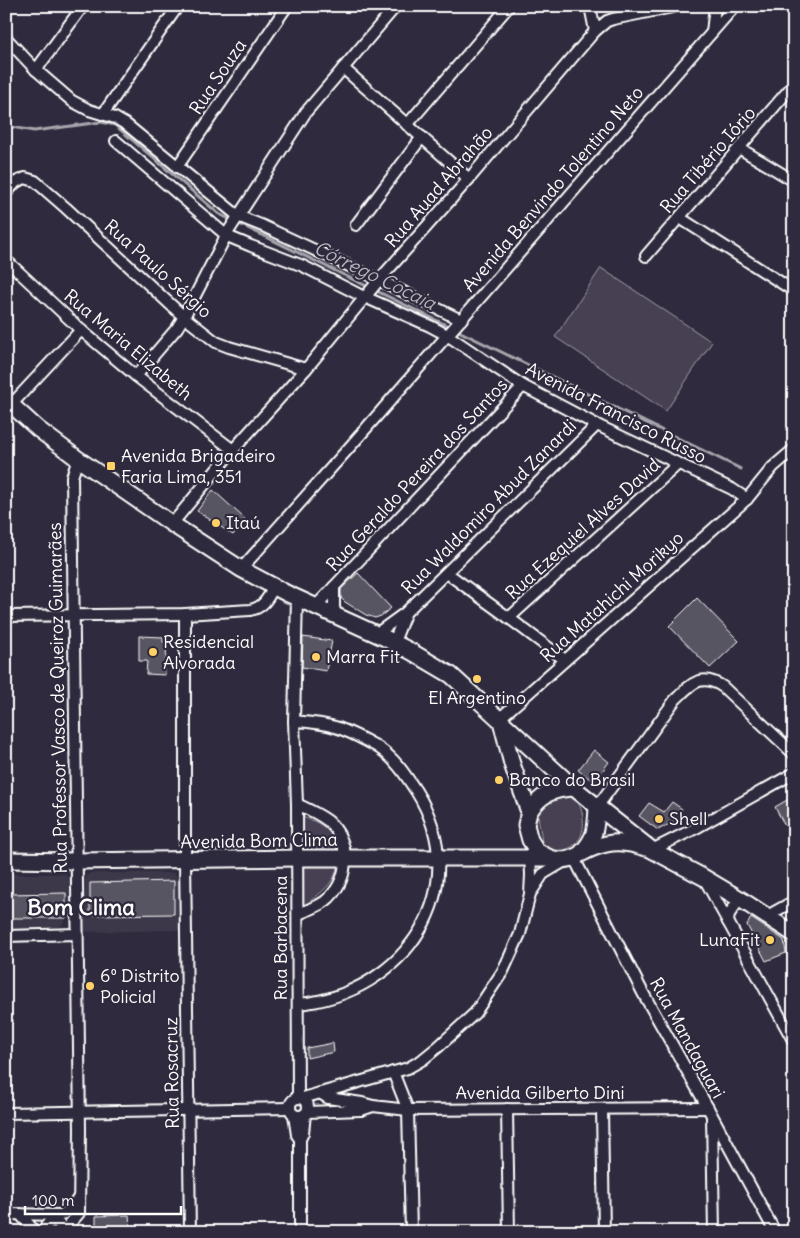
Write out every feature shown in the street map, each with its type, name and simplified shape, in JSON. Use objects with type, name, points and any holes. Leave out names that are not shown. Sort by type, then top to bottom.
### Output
[{"type":"main road","points":[[9,402],[38,429],[78,459],[241,569],[297,598],[394,642],[451,675],[574,788],[652,850],[703,877],[794,934]]},
{"type":"main road","points":[[500,720],[512,764],[529,812]]},
{"type":"main road","points":[[550,858],[537,851],[530,840],[526,825],[529,812],[543,796],[563,788],[574,788]]},
{"type":"main road","points":[[573,857],[588,846],[593,837],[596,827],[597,807]]},
{"type":"main road","points":[[512,858],[524,850],[530,840]]},
{"type":"main road","name":"Avenida Bom Clima","points":[[6,860],[76,862],[297,858],[550,858],[558,860],[573,857],[604,844],[616,842],[628,843],[652,850]]},
{"type":"street","points":[[36,70],[83,6]]},
{"type":"street","points":[[103,114],[178,6]]},
{"type":"street","name":"Rua Souza","points":[[177,167],[287,6]]},
{"type":"street","points":[[136,376],[184,317],[236,218],[306,112],[396,6]]},
{"type":"street","points":[[407,125],[509,6]]},
{"type":"street","points":[[590,6],[594,31]]},
{"type":"street","name":"Rua Auad Abrahão","points":[[172,524],[233,450],[306,369],[377,282],[469,179],[594,31],[613,18],[678,6]]},
{"type":"street","points":[[712,33],[715,6]]},
{"type":"street","name":"Avenida Benvindo Tolentino Neto","points":[[241,569],[348,450],[735,6]]},
{"type":"street","points":[[6,38],[59,91],[89,110],[115,118],[127,125],[236,218],[263,226],[460,321]]},
{"type":"street","points":[[343,68],[469,179]]},
{"type":"street","name":"Rua Tibério Iório","points":[[646,256],[794,84]]},
{"type":"street","points":[[356,225],[422,137]]},
{"type":"street","name":"Avenida Francisco Russo","points":[[116,140],[227,234],[251,246],[367,294],[448,334],[523,386],[596,425],[732,489],[751,495]]},
{"type":"street","points":[[739,148],[794,181]]},
{"type":"street","name":"Rua Paulo Sérgio","points":[[6,193],[16,182],[24,178],[35,181],[184,317],[216,342],[306,369]]},
{"type":"street","points":[[680,218],[794,291]]},
{"type":"street","name":"Rua Maria Elizabeth","points":[[6,260],[81,330],[136,376],[233,450]]},
{"type":"street","points":[[9,402],[81,330]]},
{"type":"street","name":"Rua Geraldo Pereira dos Santos","points":[[316,606],[523,386]]},
{"type":"street","name":"Rua Waldomiro Abud Zanardi","points":[[376,634],[405,613],[596,425]]},
{"type":"street","name":"Rua Matahichi Morikyo","points":[[500,720],[751,495],[773,467],[794,449]]},
{"type":"street","name":"Rua Professor Vasco de Queiroz Guimarães","points":[[65,1229],[79,1213],[80,1112],[72,478],[78,459]]},
{"type":"street","name":"Rua Ezequiel Alves David","points":[[509,618],[678,464]]},
{"type":"street","points":[[446,573],[565,660]]},
{"type":"street","points":[[6,616],[185,614],[250,610],[256,609],[265,602],[274,587]]},
{"type":"street","name":"Rua Geraldo Pereira dos Santos","points":[[334,587],[336,615]]},
{"type":"street","name":"Rua Barbacena","points":[[297,598],[294,720],[297,804],[300,1098]]},
{"type":"street","name":"Rua Waldomiro Abud Zanardi","points":[[394,642],[405,613]]},
{"type":"street","name":"Rua Rosacruz","points":[[185,614],[185,860],[190,1232]]},
{"type":"street","points":[[597,807],[675,700],[688,687],[701,680],[709,680],[723,687],[794,754]]},
{"type":"street","points":[[294,720],[333,726],[352,733],[378,747],[399,766],[425,806],[433,825],[438,858],[434,895],[426,919],[402,955],[370,981],[350,991],[314,1002],[298,1004]]},
{"type":"street","points":[[652,850],[698,827],[794,773]]},
{"type":"street","points":[[297,804],[328,821],[341,840],[346,858],[343,877],[328,899],[298,914]]},
{"type":"street","points":[[300,1139],[297,1135],[292,1101],[408,1068],[438,1047],[475,1012],[503,970],[520,934],[530,894],[530,840]]},
{"type":"street","points":[[530,894],[543,874],[573,857]]},
{"type":"street","name":"Rua Mandaguari","points":[[573,857],[643,993],[775,1232]]},
{"type":"street","points":[[703,877],[794,1042]]},
{"type":"street","points":[[728,922],[729,914],[740,899]]},
{"type":"street","points":[[767,916],[794,901]]},
{"type":"street","points":[[6,936],[77,934]]},
{"type":"street","points":[[393,1072],[408,1110],[411,1232]]},
{"type":"street","name":"Avenida Gilberto Dini","points":[[320,1093],[328,1098],[408,1110],[602,1109],[710,1112]]},
{"type":"street","points":[[300,1098],[305,1100],[308,1106],[303,1133],[300,1139],[300,1232]]},
{"type":"street","name":"Avenida Gilberto Dini","points":[[306,1113],[362,1110],[373,1106]]},
{"type":"street","points":[[507,1109],[509,1232]]},
{"type":"street","points":[[602,1109],[604,1232]]},
{"type":"street","points":[[6,1113],[189,1110],[292,1111],[300,1116],[306,1113]]},
{"type":"street","points":[[710,1112],[714,1232]]},
{"type":"street","points":[[6,1214],[61,1215],[71,1209],[79,1197]]},
{"type":"street","points":[[20,1214],[35,1232]]},
{"type":"street","points":[[43,1230],[48,1223],[53,1222],[65,1229]]},
{"type":"shaded area","points":[[601,268],[712,342],[666,411],[555,337]]},
{"type":"shaded area","points":[[570,796],[575,799],[581,809],[583,826],[581,836],[572,847],[551,851],[542,843],[538,806],[551,797]]},
{"type":"shaded area","points":[[302,817],[318,823],[329,831],[337,851],[337,867],[330,883],[302,907]]},
{"type":"shaded area","points":[[91,873],[173,873],[179,881],[179,930],[85,932],[85,878]]},
{"type":"shaded area","points":[[6,874],[67,875],[69,878],[69,914],[62,925],[55,928],[6,929]]},
{"type":"building","points":[[213,490],[245,519],[233,535],[197,511]]},
{"type":"building","points":[[358,573],[391,608],[381,616],[375,618],[366,615],[341,598],[341,589]]},
{"type":"building","points":[[697,598],[739,641],[710,668],[669,626]]},
{"type":"building","name":"Residencial Alvorada","points":[[139,636],[163,637],[163,642],[167,642],[165,675],[146,674],[147,661],[139,661]]},
{"type":"building","points":[[303,637],[332,641],[326,671],[302,667]]},
{"type":"building","points":[[594,750],[609,762],[594,782],[578,770]]},
{"type":"building","points":[[794,796],[794,821],[785,826],[775,807]]},
{"type":"building","name":"Shell","points":[[672,802],[682,809],[673,822],[658,830],[639,816],[649,803],[664,812]]},
{"type":"building","points":[[174,881],[174,914],[90,915],[90,883]]},
{"type":"building","points":[[66,893],[66,918],[6,918],[6,894]]},
{"type":"building","points":[[751,918],[784,940],[786,953],[766,961],[747,925]]},
{"type":"building","points":[[333,1043],[334,1052],[307,1058],[307,1048]]},
{"type":"building","points":[[129,1215],[130,1227],[96,1229],[96,1216]]},
{"type":"waterway","name":"Córrego Cocaia","points":[[6,126],[34,131],[101,122],[115,125],[219,214],[741,469]]},
{"type":"place","name":"Avenida Brigadeiro Faria Lima, 351","points":[[111,466]]},
{"type":"place","name":"Itaú","points":[[216,523]]},
{"type":"place","name":"Residencial Alvorada","points":[[153,652]]},
{"type":"place","name":"Marra Fit","points":[[316,657]]},
{"type":"place","name":"El Argentino","points":[[477,679]]},
{"type":"place","name":"Banco do Brasil","points":[[499,780]]},
{"type":"place","name":"Shell","points":[[659,819]]},
{"type":"place","name":"LunaFit","points":[[770,940]]},
{"type":"place","name":"6º Distrito Policial","points":[[90,986]]},
{"type":"district","name":"Bom Clima","points":[[81,907]]}]
